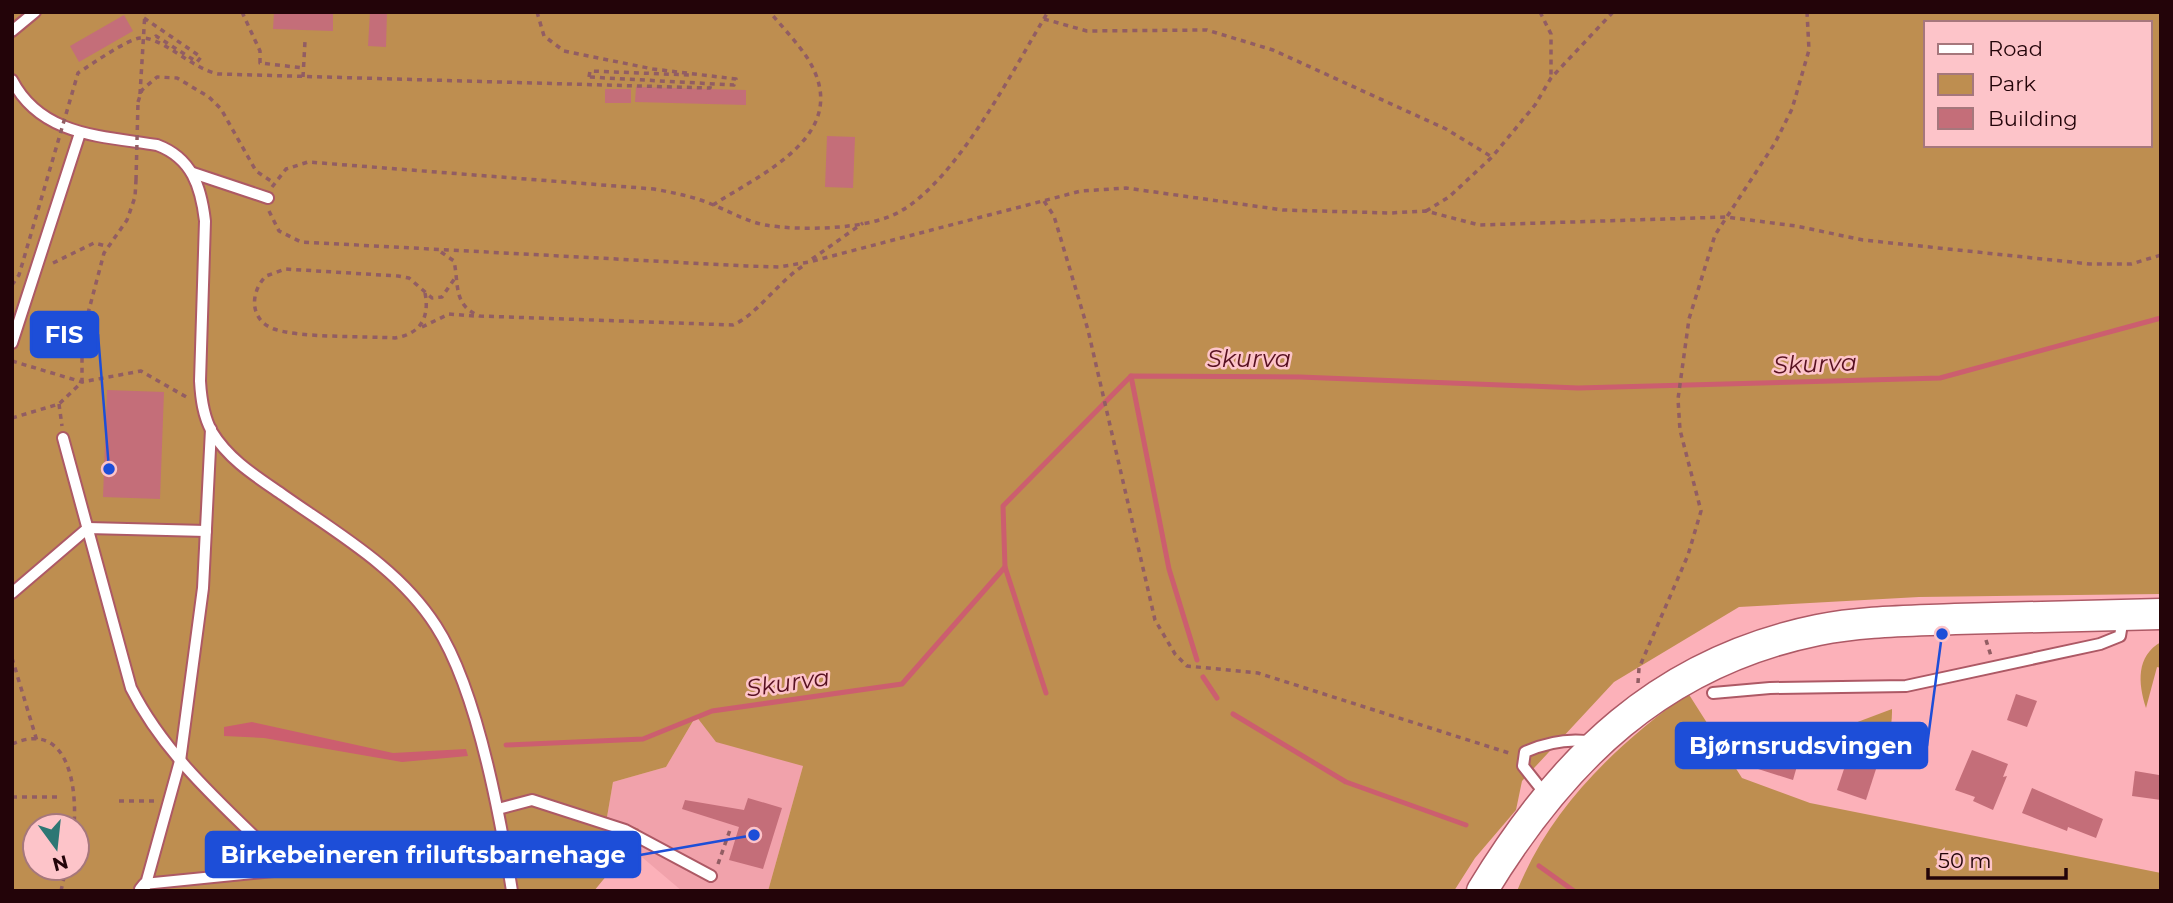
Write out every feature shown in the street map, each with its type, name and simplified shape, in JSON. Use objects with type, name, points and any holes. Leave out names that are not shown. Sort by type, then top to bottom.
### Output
[{"type":"main road","points":[[1482,891],[1547,797],[1596,743],[1648,700],[1711,666],[1817,630],[1910,621],[2161,614]]},
{"type":"lane","points":[[12,31],[36,12]]},
{"type":"lane","points":[[12,80],[28,105],[46,120],[80,133],[156,145],[167,149],[194,173],[268,198]]},
{"type":"lane","points":[[12,343],[80,133]]},
{"type":"lane","points":[[194,173],[203,198],[205,221],[200,380],[202,406],[211,429],[223,448],[250,472],[355,545],[390,573],[422,607],[447,645],[460,676],[498,809],[512,891]]},
{"type":"lane","points":[[211,429],[203,588],[180,761],[142,888],[288,869],[505,848]]},
{"type":"lane","points":[[63,438],[131,688],[147,720],[180,761],[288,869]]},
{"type":"lane","points":[[12,593],[88,527],[206,531]]},
{"type":"lane","points":[[1713,693],[1770,688],[1906,687],[2101,644],[2120,636],[2124,615]]},
{"type":"lane","points":[[1547,797],[1523,765],[1525,752],[1541,744],[1578,740],[1596,743]]},
{"type":"lane","points":[[498,809],[532,800],[625,830],[711,876]]},
{"type":"path","points":[[12,418],[59,404],[82,382],[82,336],[106,246],[127,220],[135,197],[138,102],[145,12]]},
{"type":"path","points":[[242,12],[260,51],[260,64],[304,68]]},
{"type":"path","points":[[537,12],[544,36],[565,51],[653,69],[707,75],[736,79],[734,85],[589,77],[590,71],[707,75]]},
{"type":"path","points":[[713,205],[790,155],[809,138],[818,115],[818,90],[809,60],[770,12]]},
{"type":"path","points":[[1048,12],[975,129],[933,186],[898,213],[865,222],[822,228],[766,225],[736,217],[687,195],[654,189],[308,162],[286,169],[274,183],[268,198],[270,217],[279,231],[301,242],[779,267],[809,262],[1081,191],[1126,188],[1283,210],[1391,213],[1426,211],[1479,225],[1726,217],[1796,226],[1863,240],[2090,264],[2131,264],[2161,256]]},
{"type":"path","points":[[1540,12],[1551,34],[1551,78]]},
{"type":"path","points":[[1426,211],[1449,197],[1492,157],[1535,105],[1551,78],[1613,12]]},
{"type":"path","points":[[1629,691],[1638,682],[1639,668],[1688,555],[1701,511],[1680,430],[1678,399],[1689,319],[1714,235],[1775,143],[1792,108],[1809,50],[1807,12]]},
{"type":"path","points":[[144,18],[201,57],[197,62],[156,36],[152,40]]},
{"type":"path","points":[[1044,19],[1087,31],[1207,30],[1273,50],[1446,129],[1492,157]]},
{"type":"path","points":[[12,285],[19,275],[78,72],[139,38],[152,40],[204,72],[710,88],[711,83]]},
{"type":"path","points":[[303,77],[305,41]]},
{"type":"path","points":[[139,96],[157,77],[177,78],[191,83],[221,109],[256,171],[274,183]]},
{"type":"path","points":[[1044,200],[1054,216],[1088,330],[1155,620],[1175,654],[1187,666],[1258,673],[1524,757]]},
{"type":"path","points":[[457,275],[450,289],[442,297],[432,298],[409,278],[285,269],[266,276],[254,296],[255,308],[260,320],[282,331],[394,338],[407,336],[434,319],[449,314],[733,325],[746,320],[776,286],[865,222]]},
{"type":"path","points":[[34,272],[94,243],[106,246]]},
{"type":"path","points":[[440,251],[454,261],[457,297],[467,311],[480,316]]},
{"type":"path","points":[[418,329],[425,318],[425,293]]},
{"type":"path","points":[[12,361],[82,382],[141,371],[202,406]]},
{"type":"path","points":[[59,404],[63,438]]},
{"type":"path","points":[[12,658],[37,741]]},
{"type":"path","points":[[12,744],[37,741],[58,751],[71,770],[75,812]]},
{"type":"path","points":[[12,797],[58,797]]},
{"type":"path","points":[[119,801],[168,800]]},
{"type":"path","points":[[711,876],[722,859],[731,827]]},
{"type":"shaded area","points":[[696,716],[803,766],[768,891],[682,891],[630,847],[639,830],[607,817],[613,782],[666,767]]},
{"type":"shaded area","points":[[252,722],[393,753],[466,749],[468,756],[402,762],[264,738],[224,736],[224,727]]},
{"type":"green space","points":[[12,12],[2161,12],[2161,594],[1919,597],[1739,607],[1614,682],[1522,781],[1516,810],[1475,858],[1454,891],[768,891],[803,766],[716,742],[696,716],[666,767],[613,782],[607,817],[639,829],[630,847],[594,891],[12,891]]},
{"type":"green space","points":[[2161,642],[2161,668],[2157,667],[2146,708],[2141,689],[2143,662]]},
{"type":"green space","points":[[1688,693],[1742,778],[1810,803],[2161,873],[2161,891],[1517,891],[1548,831],[1588,780],[1635,735]]},
{"type":"green space","points":[[1892,709],[1889,732],[1875,749],[1823,735]]},
{"type":"building","points":[[274,12],[333,12],[333,31],[273,29]]},
{"type":"building","points":[[370,12],[387,12],[386,47],[368,46]]},
{"type":"building","points":[[124,15],[133,31],[79,62],[70,46]]},
{"type":"building","points":[[636,87],[746,90],[746,105],[635,102]]},
{"type":"building","points":[[605,89],[631,89],[631,103],[605,103]]},
{"type":"building","points":[[827,136],[855,137],[853,188],[825,187]]},
{"type":"building","points":[[107,390],[164,392],[160,499],[103,497]]},
{"type":"building","points":[[2016,694],[2037,701],[2027,727],[2007,720]]},
{"type":"building","points":[[1759,747],[1799,759],[1793,780],[1755,768]]},
{"type":"building","points":[[1972,750],[2008,764],[2003,777],[2007,776],[1993,810],[1973,801],[1975,797],[1955,790]]},
{"type":"building","points":[[1847,760],[1876,769],[1866,800],[1837,790]]},
{"type":"building","points":[[2135,771],[2159,775],[2161,800],[2132,796]]},
{"type":"building","points":[[2032,788],[2103,819],[2096,838],[2068,827],[2067,831],[2022,813]]},
{"type":"building","points":[[748,798],[782,808],[763,869],[729,860],[739,827],[682,809],[685,800],[744,810]]},
{"type":"waterway","name":"Skurva","points":[[506,745],[643,739],[712,711],[902,684],[1005,567],[1003,506],[1131,376],[1300,377],[1578,388],[1940,378],[2161,318]]},
{"type":"waterway","points":[[1131,376],[1169,569],[1197,660]]},
{"type":"waterway","points":[[1005,567],[1046,693]]},
{"type":"waterway","points":[[1203,677],[1217,698]]},
{"type":"waterway","points":[[1233,714],[1346,782],[1466,825]]},
{"type":"waterway","points":[[1539,866],[1574,891]]},
{"type":"place","name":"FIS","points":[[109,469]]},
{"type":"place","name":"Bjørnsrudsvingen","points":[[1942,634]]},
{"type":"place","name":"Birkebeineren friluftsbarnehage","points":[[754,835]]}]
